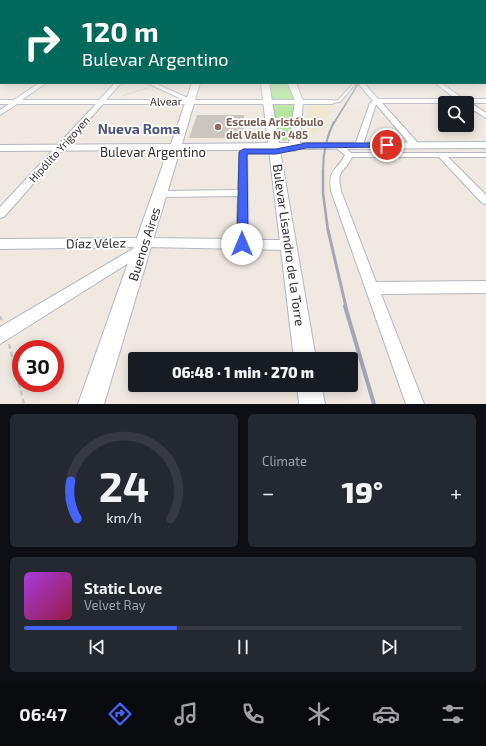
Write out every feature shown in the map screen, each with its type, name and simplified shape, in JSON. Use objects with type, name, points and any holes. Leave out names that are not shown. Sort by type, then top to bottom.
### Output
[{"type":"main road","name":"Buenos Aires","points":[[91,404],[161,194],[196,84]]},
{"type":"main road","name":"Bulevar Lisandro de la Torre","points":[[265,84],[304,352]]},
{"type":"main road","points":[[292,84],[299,102],[294,144]]},
{"type":"main road","name":"Bulevar Argentino","points":[[174,150],[294,144],[486,145]]},
{"type":"main road","name":"Bulevar Argentino","points":[[0,148],[243,152],[275,146]]},
{"type":"main road","name":"Bulevar Argentino","points":[[0,152],[58,150]]},
{"type":"main road","points":[[310,392],[312,404]]},
{"type":"street","points":[[0,113],[42,84]]},
{"type":"street","name":"Hipólito Yrigoyen","points":[[0,214],[117,84]]},
{"type":"street","points":[[153,84],[190,101]]},
{"type":"street","points":[[362,84],[415,145]]},
{"type":"street","points":[[439,84],[456,96]]},
{"type":"street","points":[[359,145],[373,103],[377,101],[438,102]]},
{"type":"street","points":[[474,102],[486,101]]},
{"type":"street","name":"Alvear","points":[[0,102],[332,102]]},
{"type":"street","points":[[474,108],[486,116]]},
{"type":"street","points":[[338,145],[349,155],[486,155]]},
{"type":"street","points":[[433,145],[486,201]]},
{"type":"street","points":[[242,244],[243,152]]},
{"type":"street","points":[[349,155],[336,171],[334,181],[415,404]]},
{"type":"street","points":[[161,194],[242,193]]},
{"type":"street","name":"Díaz Vélez","points":[[0,244],[143,246],[288,244]]},
{"type":"street","points":[[3,334],[143,246]]},
{"type":"street","points":[[372,288],[486,287]]},
{"type":"lane","points":[[332,102],[339,101],[354,84]]},
{"type":"path","points":[[101,102],[153,84]]},
{"type":"path","points":[[0,316],[3,334],[24,404]]},
{"type":"shaded area","points":[[308,104],[336,104],[317,134],[305,133]]},
{"type":"green space","points":[[267,84],[289,84],[296,100],[271,100]]},
{"type":"green space","points":[[271,103],[295,103],[290,139],[284,141],[278,140]]},
{"type":"building","name":"Escuela Aristóbulo del Valle Nº 485","points":[[197,115],[244,115],[244,138],[189,138]]},
{"type":"railway","points":[[334,123],[358,84]]},
{"type":"railway","points":[[323,171],[326,146],[334,122]]},
{"type":"railway","points":[[323,171],[323,193],[328,231]]},
{"type":"railway","points":[[328,230],[346,307]]},
{"type":"railway","points":[[345,306],[374,404]]},
{"type":"place","name":"Escuela Aristóbulo del Valle Nº 485","points":[[218,127]]},
{"type":"district","name":"Nueva Roma","points":[[139,128]]},
{"type":"route","points":[[242,244],[243,152],[276,151],[306,145],[387,145]]}]
